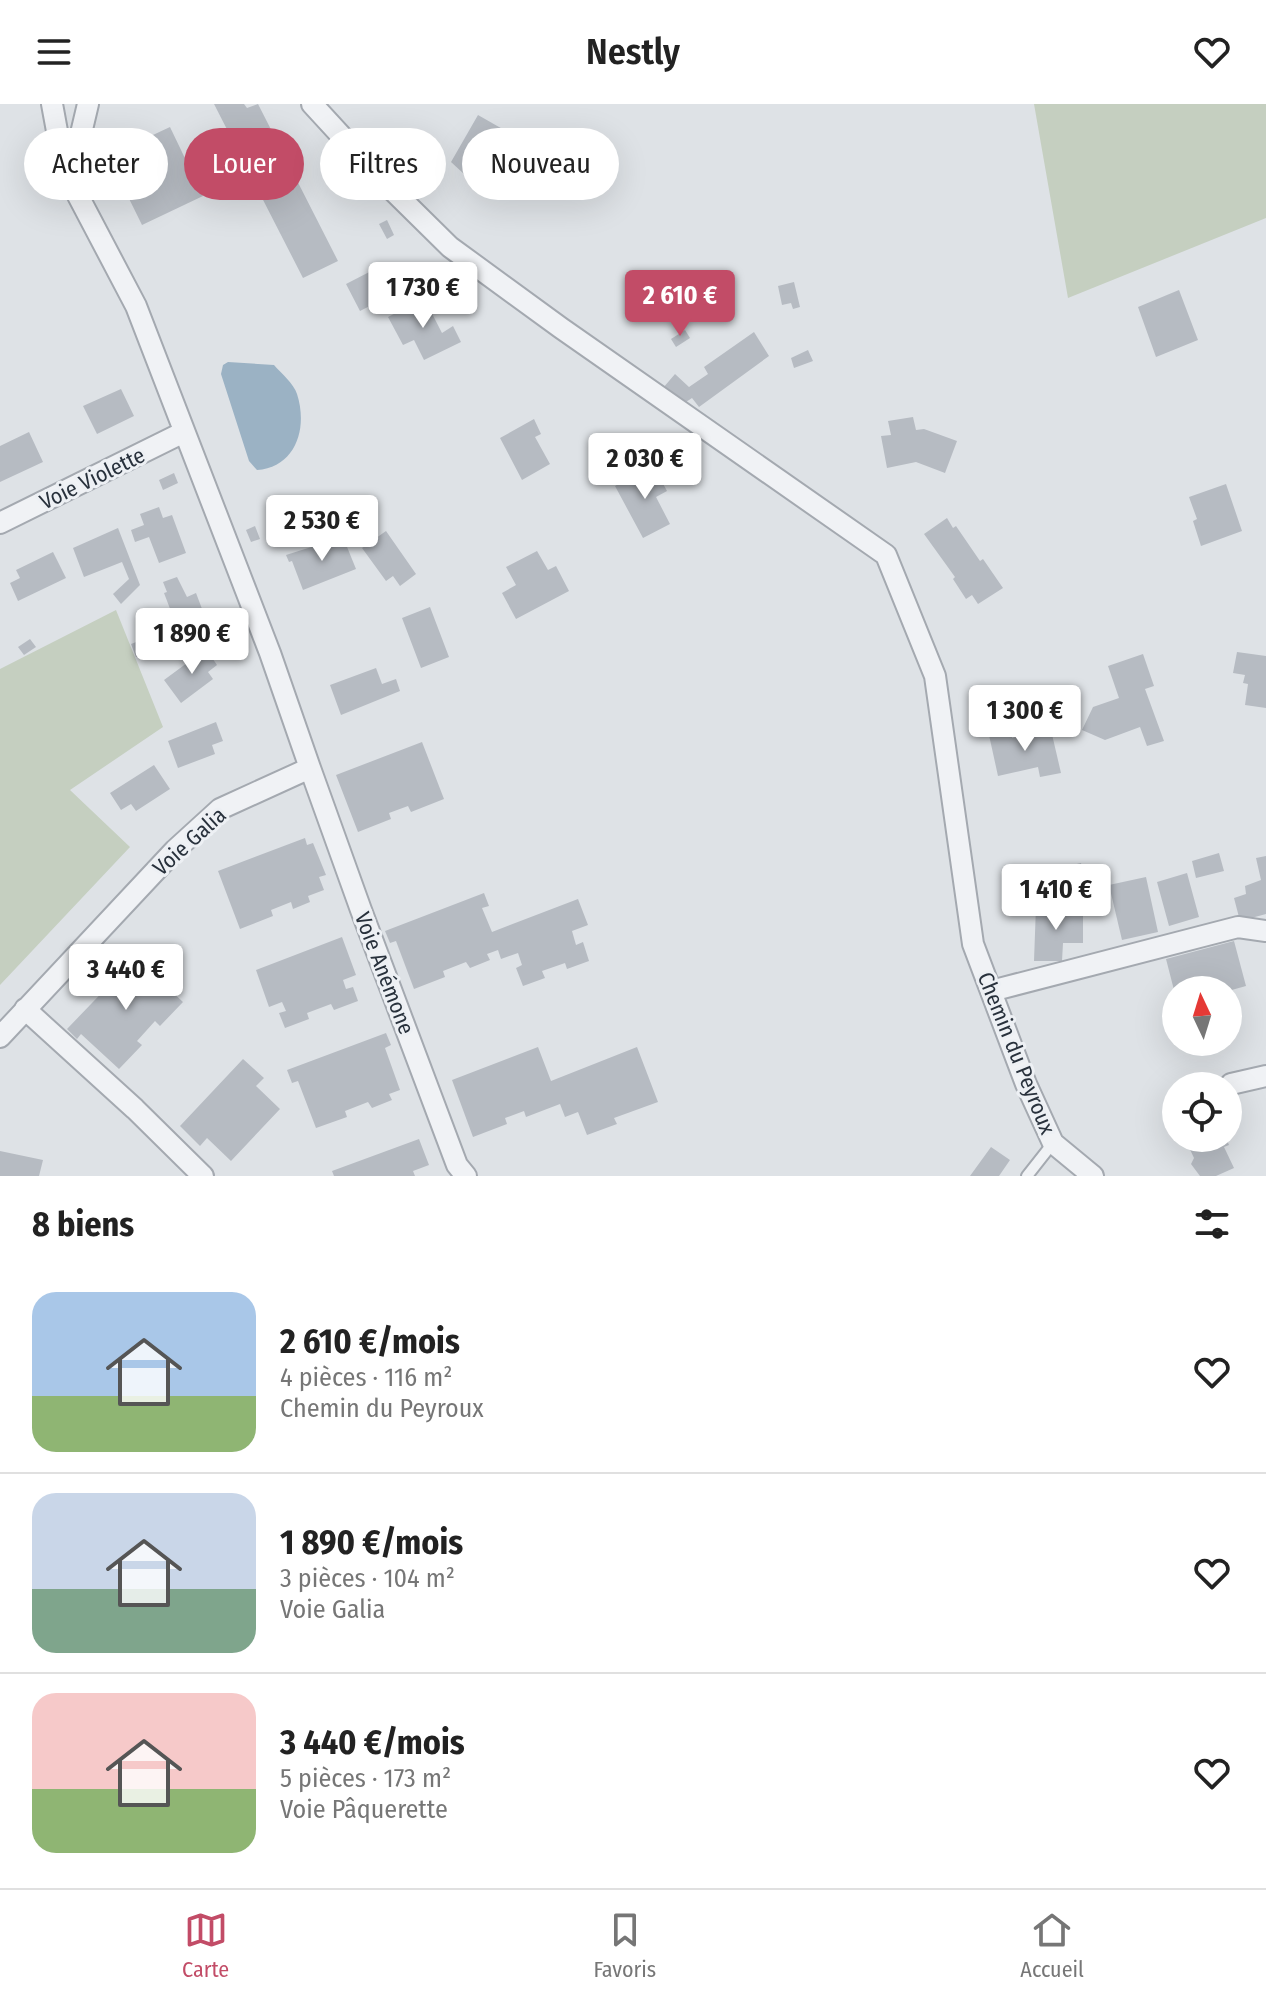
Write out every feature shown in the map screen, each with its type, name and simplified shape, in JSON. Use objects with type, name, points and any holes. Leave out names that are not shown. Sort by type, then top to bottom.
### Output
[{"type":"street","points":[[52,104],[64,169],[136,306],[270,653],[310,768]]},
{"type":"street","points":[[82,205],[74,163],[88,104]]},
{"type":"street","name":"Chemin du Peyroux","points":[[312,104],[380,178],[450,247],[886,555],[935,676],[973,944],[1026,1084],[1053,1143],[1093,1176]]},
{"type":"street","name":"Voie Violette","points":[[0,523],[184,432]]},
{"type":"street","name":"Voie Galia","points":[[0,1037],[175,850],[220,809],[310,768]]},
{"type":"street","name":"Voie Anémone","points":[[310,768],[457,1165],[466,1176]]},
{"type":"street","points":[[991,991],[1238,927],[1266,931]]},
{"type":"street","points":[[25,1009],[203,1176]]},
{"type":"street","points":[[1242,1081],[1266,1076]]},
{"type":"lane","points":[[1027,1176],[1053,1143]]},
{"type":"green space","points":[[1034,104],[1266,104],[1266,218],[1068,298]]},
{"type":"green space","points":[[116,610],[163,727],[70,790],[130,847],[0,985],[0,669]]},
{"type":"water","points":[[228,362],[274,365],[297,394],[301,420],[299,432],[290,454],[281,462],[257,470],[249,461],[221,374],[223,365]]},
{"type":"building","points":[[214,104],[244,104],[247,108],[258,104],[270,128],[226,128]]},
{"type":"building","points":[[478,115],[501,128],[471,128]]},
{"type":"building","points":[[168,128],[184,156],[184,200],[195,200],[142,225],[130,200],[168,200]]},
{"type":"building","points":[[462,143],[462,172],[451,162]]},
{"type":"building","points":[[304,194],[338,261],[303,278],[263,200],[304,200]]},
{"type":"building","points":[[387,220],[394,235],[387,239],[379,224]]},
{"type":"building","points":[[381,266],[395,293],[360,311],[346,284]]},
{"type":"building","points":[[794,282],[800,307],[793,309],[791,303],[782,305],[778,286]]},
{"type":"building","points":[[1179,290],[1198,340],[1156,357],[1138,307]]},
{"type":"building","points":[[424,298],[442,333],[453,326],[461,342],[424,360],[414,340],[403,345],[388,317]]},
{"type":"building","points":[[685,330],[690,338],[676,347],[671,339]]},
{"type":"building","points":[[754,332],[769,356],[699,407],[692,398],[683,404],[663,388],[675,374],[689,387],[708,374],[704,367]]},
{"type":"building","points":[[808,350],[813,361],[794,368],[791,358]]},
{"type":"building","points":[[121,389],[134,416],[97,434],[83,406]]},
{"type":"building","points":[[913,417],[916,430],[924,429],[957,441],[945,473],[916,462],[887,468],[881,436],[891,435],[888,421]]},
{"type":"building","points":[[534,419],[541,434],[535,437],[550,464],[522,480],[500,438]]},
{"type":"building","points":[[29,432],[43,462],[0,482],[0,446]]},
{"type":"building","points":[[653,465],[667,491],[656,497],[670,524],[643,538],[615,486]]},
{"type":"building","points":[[174,473],[178,483],[163,490],[159,480]]},
{"type":"building","points":[[1226,484],[1242,531],[1201,546],[1193,521],[1197,519],[1189,497]]},
{"type":"building","points":[[159,507],[163,518],[172,515],[186,553],[159,563],[149,537],[135,542],[131,530],[144,525],[140,514]]},
{"type":"building","points":[[947,518],[980,561],[983,559],[1003,588],[978,604],[972,595],[966,599],[953,579],[955,577],[924,534]]},
{"type":"building","points":[[255,526],[260,539],[251,542],[246,530]]},
{"type":"building","points":[[118,528],[140,585],[121,604],[113,594],[129,579],[122,562],[84,577],[73,548]]},
{"type":"building","points":[[386,531],[416,574],[400,586],[393,576],[386,581],[362,548]]},
{"type":"building","points":[[343,537],[356,569],[303,590],[292,561],[289,562],[286,555]]},
{"type":"building","points":[[537,551],[548,570],[556,566],[569,591],[516,619],[502,593],[516,585],[506,567]]},
{"type":"building","points":[[53,552],[66,578],[18,601],[10,583],[20,578],[16,570]]},
{"type":"building","points":[[177,577],[187,597],[196,593],[210,630],[182,640],[164,593],[167,592],[163,582]]},
{"type":"building","points":[[430,607],[449,657],[421,668],[402,618]]},
{"type":"building","points":[[30,639],[36,647],[24,655],[18,647]]},
{"type":"building","points":[[144,639],[149,652],[136,657],[131,644]]},
{"type":"building","points":[[206,649],[217,665],[208,672],[213,679],[181,703],[164,680]]},
{"type":"building","points":[[1237,652],[1266,656],[1266,708],[1245,705],[1248,684],[1243,683],[1245,675],[1233,673]]},
{"type":"building","points":[[1143,654],[1154,686],[1145,689],[1164,741],[1147,746],[1140,727],[1105,740],[1082,730],[1093,707],[1119,698],[1108,666]]},
{"type":"building","points":[[376,668],[382,684],[396,679],[400,691],[341,715],[330,685]]},
{"type":"building","points":[[216,722],[223,741],[212,745],[215,754],[178,768],[168,741]]},
{"type":"building","points":[[1011,730],[1012,738],[1051,730],[1061,773],[1040,777],[1038,767],[998,776],[989,735]]},
{"type":"building","points":[[422,742],[444,799],[411,812],[408,806],[389,813],[391,819],[358,832],[336,775]]},
{"type":"building","points":[[154,765],[170,789],[136,811],[131,804],[121,810],[110,793]]},
{"type":"building","points":[[305,838],[307,845],[313,843],[326,875],[319,877],[324,890],[308,896],[310,902],[293,909],[291,902],[271,910],[273,916],[240,929],[218,871]]},
{"type":"building","points":[[1219,853],[1224,871],[1196,878],[1192,861]]},
{"type":"building","points":[[1266,856],[1266,914],[1240,921],[1234,898],[1246,894],[1245,886],[1261,880],[1256,858]]},
{"type":"building","points":[[1081,863],[1087,887],[1066,892],[1060,868]]},
{"type":"building","points":[[1187,873],[1199,917],[1169,926],[1157,882]]},
{"type":"building","points":[[1146,877],[1158,932],[1122,940],[1109,885]]},
{"type":"building","points":[[484,893],[489,906],[482,908],[492,932],[578,899],[588,925],[572,931],[576,945],[583,942],[589,961],[567,969],[565,963],[542,971],[545,978],[523,986],[516,968],[522,965],[518,953],[501,959],[498,950],[487,954],[490,960],[470,968],[466,962],[443,971],[445,977],[414,989],[396,941],[390,943],[385,931]]},
{"type":"building","points":[[1036,906],[1064,906],[1064,911],[1083,911],[1083,943],[1063,943],[1062,961],[1034,961]]},
{"type":"building","points":[[342,937],[356,975],[343,980],[346,989],[353,987],[358,1001],[334,1010],[331,1004],[307,1013],[309,1019],[285,1028],[279,1013],[286,1011],[282,1002],[269,1007],[256,970]]},
{"type":"building","points":[[1234,941],[1246,986],[1242,987],[1242,976],[1170,976],[1166,959]]},
{"type":"building","points":[[140,953],[150,962],[145,967],[183,1002],[160,1026],[155,1021],[137,1041],[142,1045],[119,1069],[81,1034],[77,1039],[67,1029]]},
{"type":"building","points":[[386,1033],[391,1045],[385,1048],[400,1090],[389,1094],[392,1100],[372,1108],[368,1102],[345,1111],[347,1117],[316,1128],[298,1081],[292,1083],[287,1070]]},
{"type":"building","points":[[538,1047],[551,1081],[637,1047],[658,1102],[614,1118],[617,1124],[587,1135],[578,1112],[565,1117],[560,1104],[526,1117],[524,1111],[505,1118],[507,1124],[473,1137],[452,1080]]},
{"type":"building","points":[[243,1059],[264,1078],[256,1086],[280,1109],[231,1161],[207,1138],[200,1146],[180,1126]]},
{"type":"building","points":[[419,1139],[429,1165],[413,1171],[415,1176],[334,1176],[332,1171]]},
{"type":"building","points":[[991,1147],[1010,1160],[999,1176],[970,1176]]},
{"type":"building","points":[[0,1151],[43,1160],[39,1176],[0,1176]]},
{"type":"building","points":[[1191,1152],[1226,1152],[1234,1168],[1216,1176],[1200,1176],[1191,1164],[1194,1158]]}]
